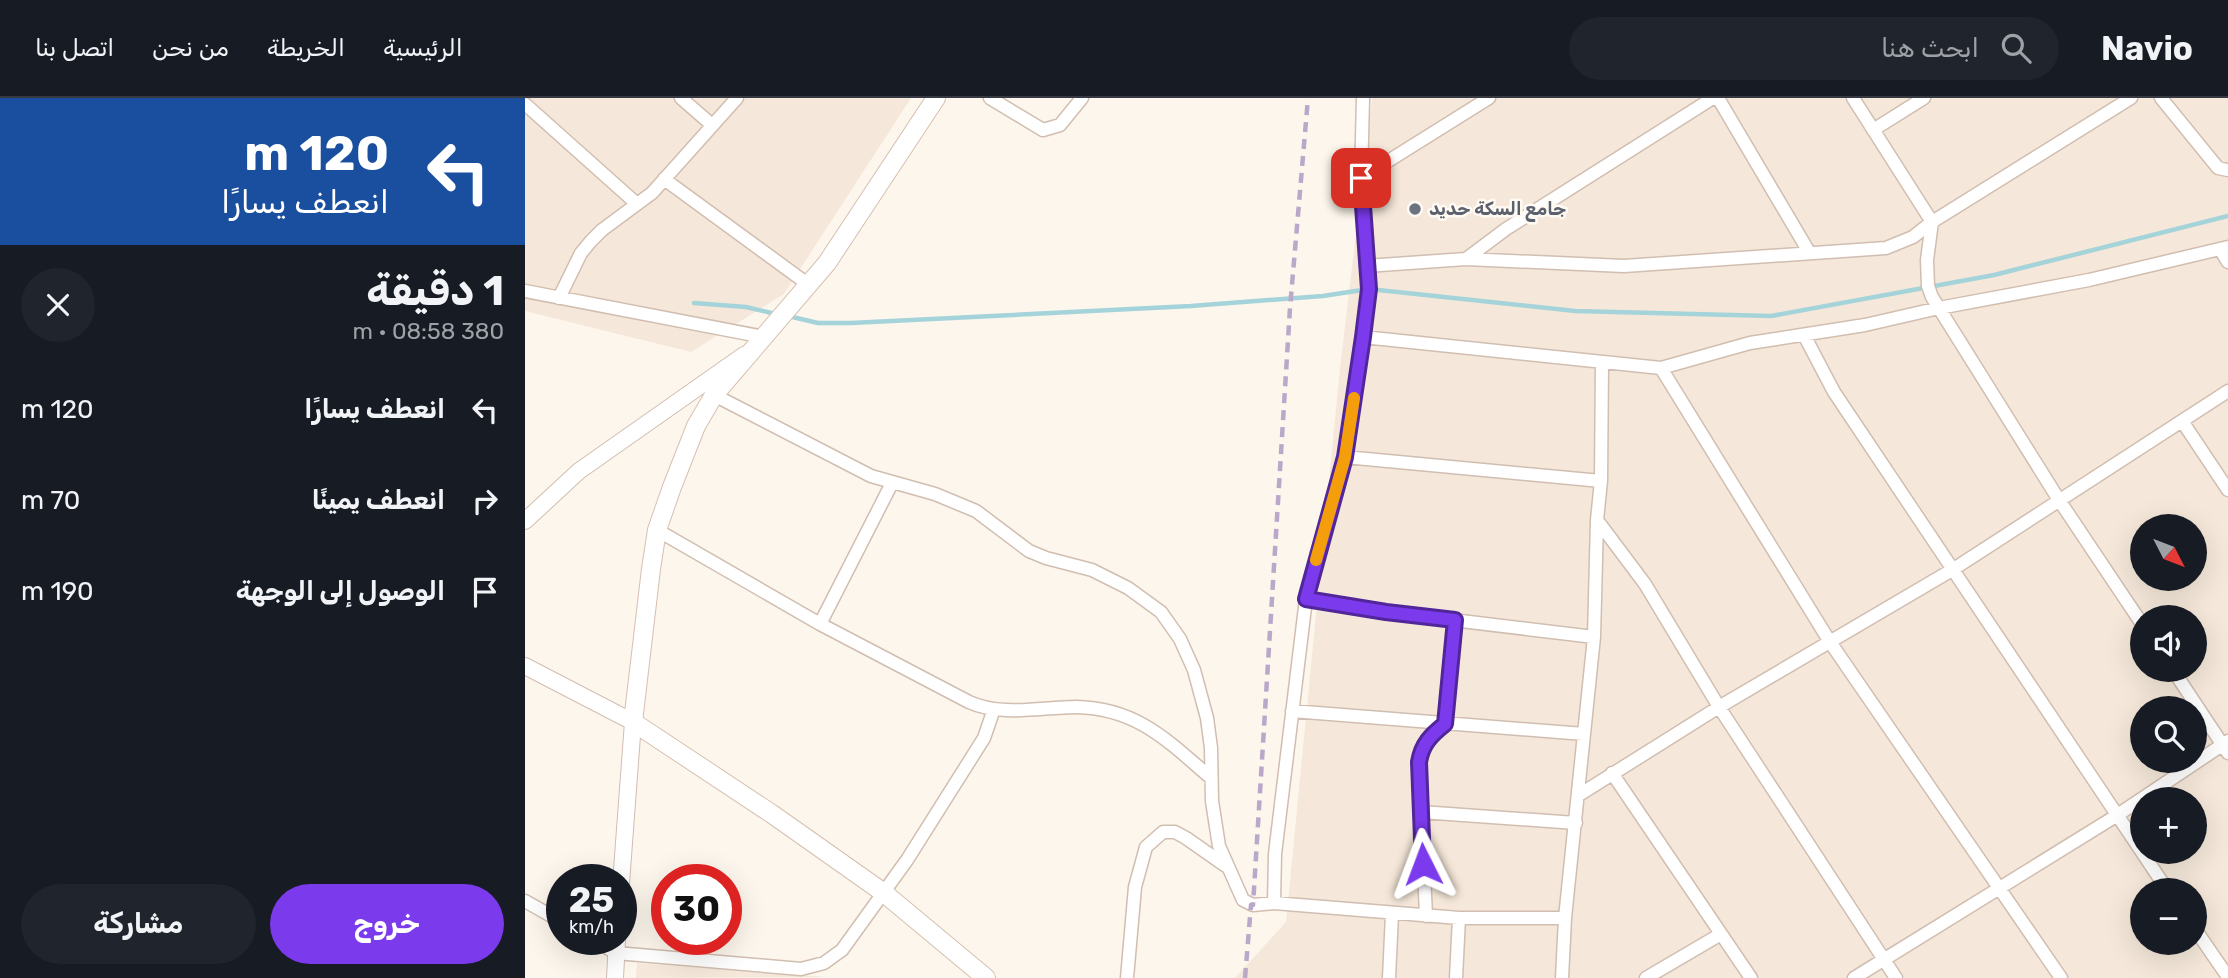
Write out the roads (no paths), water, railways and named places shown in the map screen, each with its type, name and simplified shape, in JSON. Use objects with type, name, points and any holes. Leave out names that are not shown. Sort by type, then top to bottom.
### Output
[{"type":"main road","points":[[936,98],[833,253],[714,395],[696,426],[657,530],[633,722],[772,814],[884,894],[986,978]]},
{"type":"street","points":[[681,98],[712,125]]},
{"type":"street","points":[[559,298],[581,253],[591,241],[664,179],[737,98]]},
{"type":"street","points":[[990,98],[1043,130],[1060,125],[1081,98]]},
{"type":"street","points":[[1274,903],[1275,854],[1306,599],[1345,457],[1369,289],[1361,178],[1363,98]]},
{"type":"street","points":[[1361,178],[1489,98]]},
{"type":"street","points":[[1466,259],[1506,229],[1713,98]]},
{"type":"street","points":[[1718,98],[1809,252]]},
{"type":"street","points":[[1853,98],[1932,222],[1927,260],[1928,286],[1939,308],[2059,500],[2130,606]]},
{"type":"street","points":[[1873,130],[1924,98]]},
{"type":"street","points":[[1366,266],[1466,259],[1624,266],[1886,248],[1913,237],[1932,222],[2131,98]]},
{"type":"street","points":[[2161,98],[2218,168],[2228,170]]},
{"type":"street","points":[[525,104],[637,204]]},
{"type":"street","points":[[664,179],[804,290]]},
{"type":"street","points":[[1363,337],[1661,368],[1750,343],[1865,325],[2089,280],[2224,248],[2228,262]]},
{"type":"street","points":[[525,291],[764,337]]},
{"type":"street","points":[[1804,335],[1834,392],[2159,878]]},
{"type":"street","points":[[525,521],[579,471],[764,337]]},
{"type":"street","points":[[1562,978],[1565,918],[1594,637],[1597,520],[1601,481],[1602,362]]},
{"type":"street","points":[[1661,368],[1831,642],[2061,978]]},
{"type":"street","points":[[1579,795],[1719,707],[1952,570],[2228,391]]},
{"type":"street","points":[[714,395],[871,476],[935,494],[976,511],[1029,551],[1092,570],[1128,588],[1161,612],[1180,639],[1194,670],[1207,718],[1219,846],[1243,900],[1253,905],[1274,903],[1459,918],[1565,918]]},
{"type":"street","points":[[2182,421],[2228,490]]},
{"type":"street","points":[[1345,457],[1601,481]]},
{"type":"street","points":[[820,624],[892,483]]},
{"type":"street","points":[[1597,520],[1645,584],[1719,707],[1896,978]]},
{"type":"street","points":[[657,530],[820,624],[969,702],[994,709],[1076,707],[1108,710],[1137,720],[1163,736],[1211,778]]},
{"type":"street","points":[[1306,599],[1386,612],[1594,637]]},
{"type":"street","points":[[1426,916],[1419,769],[1421,748],[1445,724],[1455,620]]},
{"type":"street","points":[[525,666],[633,722],[622,864]]},
{"type":"street","points":[[1854,978],[2226,746],[2181,682]]},
{"type":"street","points":[[637,948],[801,969],[824,963],[842,950],[884,894],[984,738],[994,709]]},
{"type":"street","points":[[1292,711],[1584,734]]},
{"type":"street","points":[[1612,773],[1751,978]]},
{"type":"street","points":[[1421,812],[1576,823]]},
{"type":"street","points":[[1128,978],[1135,887],[1146,846],[1163,832],[1175,832],[1230,868]]},
{"type":"street","points":[[525,901],[546,913]]},
{"type":"street","points":[[1389,978],[1392,914]]},
{"type":"street","points":[[1456,978],[1459,918]]},
{"type":"street","points":[[1646,978],[1721,933]]},
{"type":"street","points":[[2207,946],[2228,977]]},
{"type":"street","points":[[615,978],[616,955]]},
{"type":"waterway","points":[[788,316],[818,323],[851,323],[1191,306],[1323,296],[1369,289],[1575,311],[1771,316],[1994,275],[2228,216]]},
{"type":"waterway","points":[[694,303],[746,307],[776,314]]},
{"type":"railway","points":[[1245,978],[1253,905],[1290,308],[1308,98]]},
{"type":"place","name":"جامع السكة حديد","points":[[1415,209]]}]
